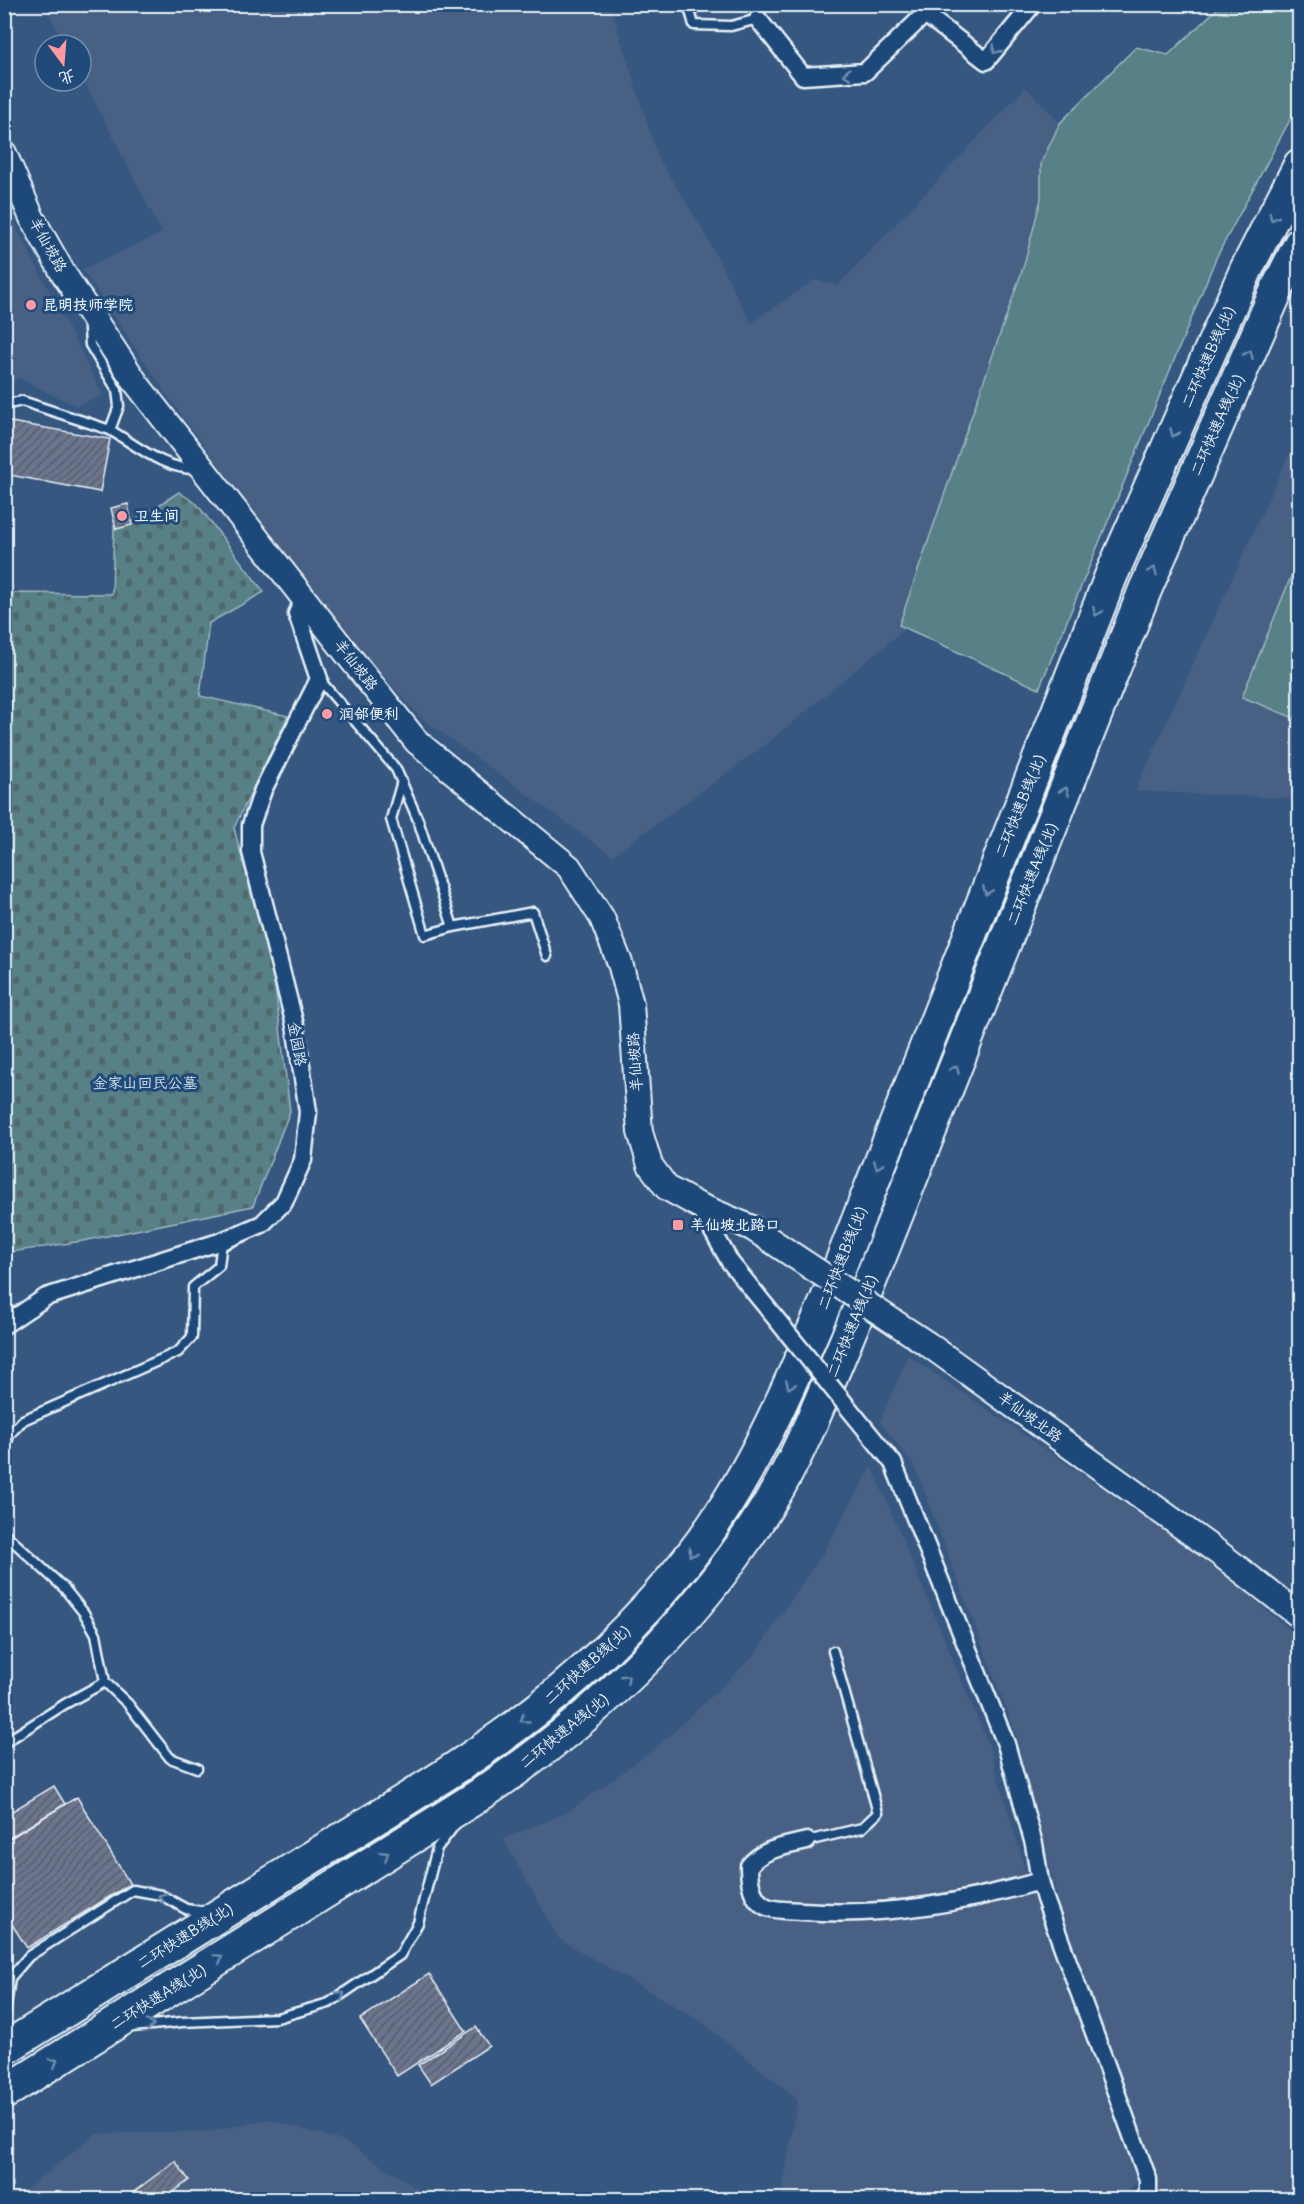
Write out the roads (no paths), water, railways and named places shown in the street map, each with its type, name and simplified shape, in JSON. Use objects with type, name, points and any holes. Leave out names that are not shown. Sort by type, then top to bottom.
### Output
[{"type":"highway","name":"二环快速B线(北)","points":[[4,2049],[454,1769],[538,1709],[582,1672],[633,1622],[678,1572],[732,1497],[778,1411],[825,1304],[1111,576],[1246,270],[1299,165]]},
{"type":"highway","name":"二环快速A线(北)","points":[[4,2092],[475,1798],[539,1753],[622,1683],[665,1640],[707,1592],[737,1552],[778,1487],[808,1430],[854,1322],[1145,590],[1299,244]]},
{"type":"street","points":[[758,19],[803,76],[865,72],[925,14],[987,61],[1033,4]]},
{"type":"street","name":"羊仙坡路","points":[[4,153],[32,218],[63,273],[136,383],[417,741],[569,867],[602,918],[620,963],[631,1005],[640,1132],[650,1165],[667,1188],[698,1205],[752,1228]]},
{"type":"street","points":[[304,598],[297,614],[319,679]]},
{"type":"street","name":"金园路","points":[[4,1325],[46,1297],[222,1241],[262,1224],[284,1202],[303,1160],[308,1112],[295,1025],[251,852],[251,825],[263,790],[319,679]]},
{"type":"street","points":[[698,1205],[730,1262],[893,1463],[1006,1744],[1034,1844],[1040,1881],[1148,2179],[1148,2193],[1144,2199]]},
{"type":"street","name":"羊仙坡北路","points":[[752,1228],[929,1344],[1220,1554],[1299,1616]]},
{"type":"street","points":[[807,1841],[756,1857],[749,1866],[751,1888],[756,1898],[769,1908],[833,1913],[912,1907],[997,1893],[1040,1881]]},
{"type":"lane","points":[[688,4],[694,25],[731,26],[758,19]]},
{"type":"lane","points":[[96,323],[89,330],[90,345],[117,390],[119,406],[110,430]]},
{"type":"lane","points":[[4,405],[22,401],[110,430],[170,464],[186,469],[202,468]]},
{"type":"lane","points":[[319,679],[396,769],[418,820],[453,927]]},
{"type":"lane","points":[[402,781],[391,819],[425,935],[453,927],[533,912],[547,956]]},
{"type":"lane","points":[[4,1454],[9,1435],[23,1420],[178,1352],[192,1337],[193,1287],[219,1266],[222,1241]]},
{"type":"lane","points":[[4,1533],[63,1587],[84,1613],[96,1635],[105,1682],[128,1704],[170,1758],[197,1768]]},
{"type":"lane","points":[[807,1841],[862,1828],[878,1813],[833,1651]]},
{"type":"lane","points":[[4,1743],[65,1704],[105,1682]]},
{"type":"lane","points":[[93,2037],[134,2027],[163,2024],[277,2018],[329,2003],[400,1955],[417,1923],[437,1848],[475,1798]]},
{"type":"lane","points":[[4,2021],[10,1978],[29,1956],[133,1890],[160,1895],[186,1910],[212,1912],[237,1904]]},
{"type":"place","name":"昆明技师学院","points":[[31,305]]},
{"type":"place","name":"卫生间","points":[[122,516]]},
{"type":"place","name":"润邻便利","points":[[327,714]]},
{"type":"place","name":"羊仙坡北路口","points":[[678,1225]]},
{"type":"park label","name":"金家山回民公墓","points":[[145,1083]]}]
